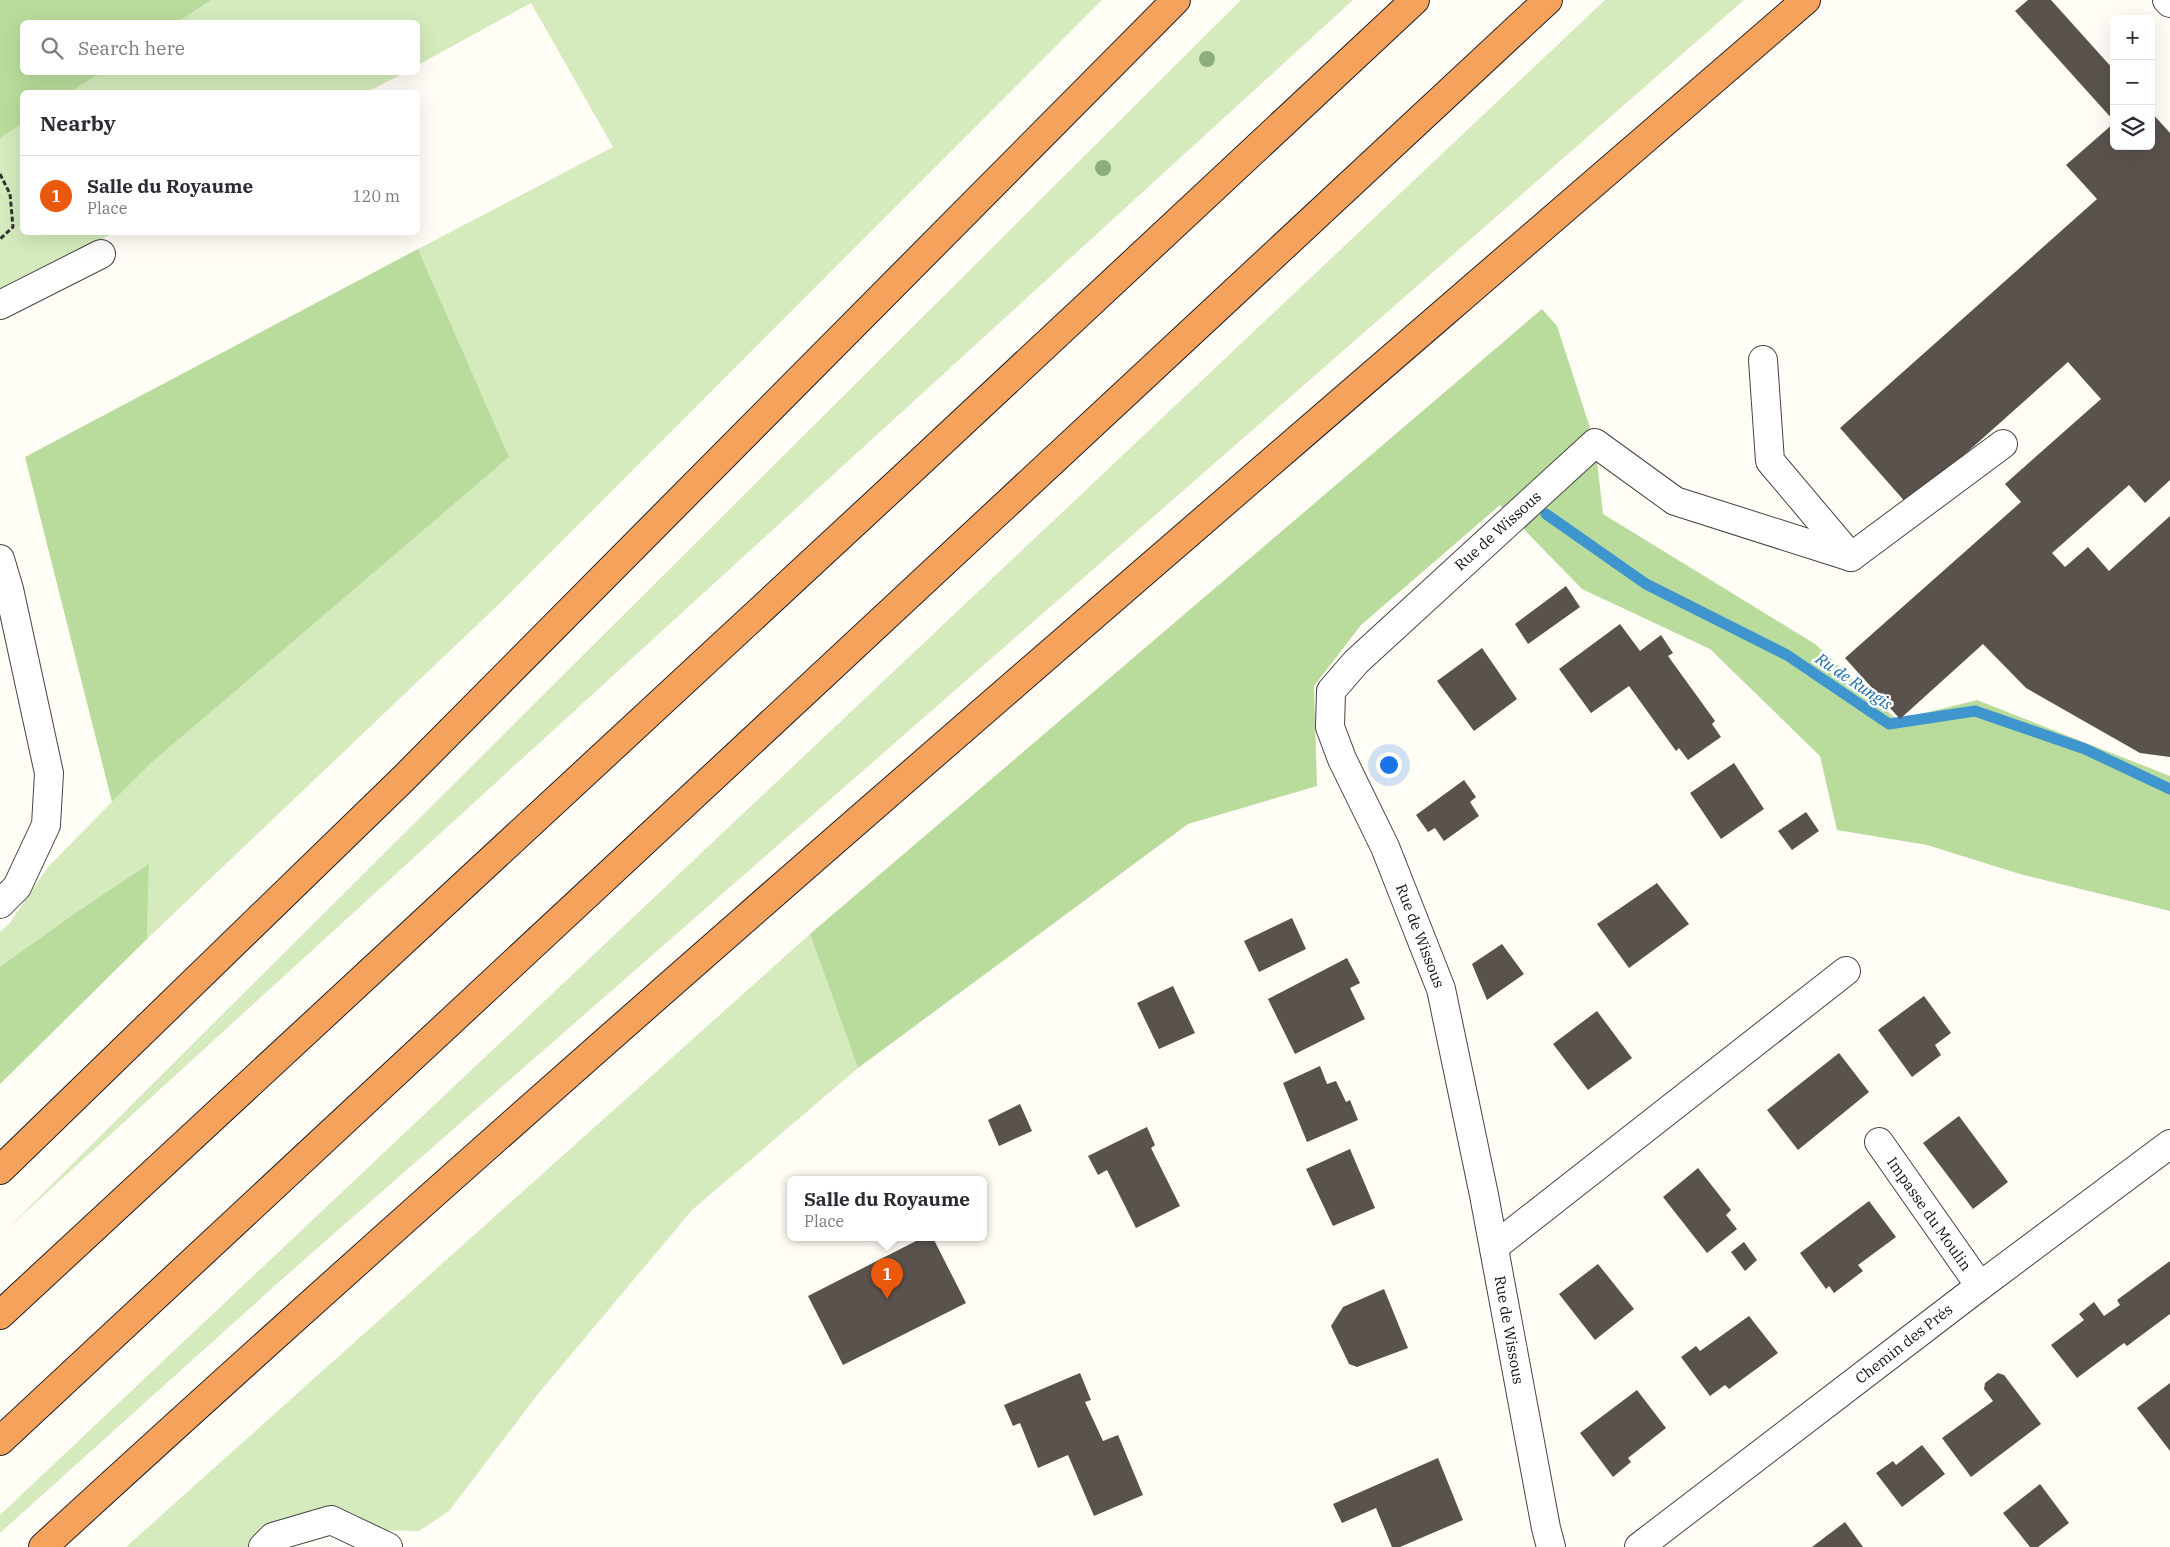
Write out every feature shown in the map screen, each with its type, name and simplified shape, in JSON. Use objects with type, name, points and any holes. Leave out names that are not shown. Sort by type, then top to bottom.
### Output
[{"type":"highway","points":[[0,1170],[404,778],[1176,0]]},
{"type":"highway","points":[[0,1315],[896,485],[1415,0]]},
{"type":"highway","points":[[0,1441],[1548,0]]},
{"type":"highway","points":[[43,1547],[200,1402],[656,998],[1806,0]]},
{"type":"street","points":[[2167,0],[2170,3]]},
{"type":"street","points":[[0,305],[101,254]]},
{"type":"street","points":[[1764,360],[1770,461],[1851,556],[2003,444]]},
{"type":"street","name":"Rue de Wissous","points":[[1551,1547],[1494,1247],[1441,989],[1385,847],[1342,759],[1330,727],[1331,692],[1356,662],[1595,443],[1675,501],[1851,556]]},
{"type":"street","points":[[0,560],[9,589],[49,773],[46,824],[17,887],[0,904]]},
{"type":"street","points":[[1494,1247],[1846,971]]},
{"type":"street","name":"Impasse du Moulin","points":[[1879,1142],[1980,1286]]},
{"type":"street","name":"Chemin des Prés","points":[[1639,1547],[1980,1286],[2170,1144]]},
{"type":"street","points":[[262,1547],[273,1537],[331,1520],[387,1546]]},
{"type":"path","points":[[0,174],[10,194],[13,227],[0,239]]},
{"type":"green space","points":[[0,0],[1102,0],[498,605],[147,939],[149,865],[0,968],[0,932],[9,924],[48,867],[151,762],[509,457],[418,249],[613,147],[531,3],[420,64],[420,20],[20,20],[20,75],[400,75],[371,90],[20,90],[20,235],[109,235],[0,294]]},
{"type":"green space","points":[[0,0],[211,0],[180,20],[20,20],[20,75],[97,75],[73,90],[20,90],[20,124],[0,138]]},
{"type":"green space","points":[[1241,0],[1353,0],[7,1229]]},
{"type":"green space","points":[[1605,0],[1744,0],[298,1265],[0,1533],[0,1515]]},
{"type":"green space","points":[[418,249],[509,457],[152,762],[112,802],[25,457]]},
{"type":"green space","points":[[1542,309],[1557,326],[1595,443],[1603,514],[1815,644],[1897,720],[1977,700],[2170,776],[2170,911],[2020,874],[1927,845],[1837,830],[1820,756],[1710,649],[1582,589],[1500,505],[1361,625],[1314,686],[1317,786],[1188,824],[858,1068],[810,934]]},
{"type":"green space","points":[[149,864],[147,939],[0,1084],[0,967]]},
{"type":"green space","points":[[810,934],[858,1068],[692,1210],[538,1394],[449,1511],[419,1531],[279,1529],[249,1547],[126,1547]]},
{"type":"building","points":[[2028,0],[2051,0],[2110,66],[2110,117],[2015,11]]},
{"type":"building","points":[[2155,116],[2170,133],[2170,480],[2145,503],[2129,485],[2052,553],[2065,567],[2088,547],[2109,571],[2170,516],[2170,757],[2140,753],[2026,688],[1983,644],[1900,719],[1845,658],[2021,502],[2005,484],[2101,399],[2068,362],[1908,505],[1840,428],[2097,199],[2066,165],[2110,126],[2110,150],[2155,150]]},
{"type":"building","points":[[1566,586],[1580,607],[1528,644],[1515,624]]},
{"type":"building","points":[[1620,624],[1640,651],[1661,635],[1673,653],[1668,656],[1715,721],[1712,724],[1721,737],[1688,760],[1679,748],[1676,751],[1629,686],[1591,713],[1559,669]]},
{"type":"building","points":[[1482,648],[1517,699],[1474,731],[1437,681]]},
{"type":"building","points":[[1734,763],[1764,809],[1721,839],[1690,793]]},
{"type":"building","points":[[1464,780],[1476,797],[1470,802],[1479,816],[1444,841],[1435,828],[1428,832],[1416,815]]},
{"type":"building","points":[[1806,812],[1819,831],[1792,850],[1778,831]]},
{"type":"building","points":[[1657,883],[1689,924],[1629,968],[1597,924]]},
{"type":"building","points":[[1292,918],[1306,949],[1259,972],[1244,941]]},
{"type":"building","points":[[1502,944],[1524,974],[1487,1000],[1472,964]]},
{"type":"building","points":[[1347,958],[1360,983],[1350,988],[1365,1019],[1295,1054],[1268,999]]},
{"type":"building","points":[[1173,986],[1195,1033],[1159,1049],[1137,1003]]},
{"type":"building","points":[[1924,996],[1951,1033],[1935,1045],[1941,1055],[1912,1077],[1878,1030]]},
{"type":"building","points":[[1597,1011],[1632,1058],[1588,1090],[1553,1044]]},
{"type":"building","points":[[1839,1053],[1869,1092],[1798,1150],[1767,1110]]},
{"type":"building","points":[[1320,1066],[1327,1084],[1336,1081],[1346,1102],[1350,1100],[1358,1120],[1307,1142],[1283,1083]]},
{"type":"building","points":[[1020,1104],[1032,1131],[999,1146],[988,1120]]},
{"type":"building","points":[[1959,1116],[2008,1182],[1973,1209],[1923,1143]]},
{"type":"building","points":[[1147,1127],[1155,1145],[1151,1148],[1180,1206],[1136,1228],[1107,1170],[1098,1175],[1088,1156]]},
{"type":"building","points":[[1350,1149],[1375,1208],[1333,1226],[1306,1169]]},
{"type":"building","points":[[1698,1168],[1731,1210],[1726,1215],[1737,1229],[1707,1253],[1663,1197]]},
{"type":"building","points":[[1869,1201],[1896,1237],[1858,1265],[1863,1271],[1834,1293],[1829,1286],[1826,1289],[1800,1253]]},
{"type":"building","points":[[916,1241],[935,1241],[966,1303],[843,1365],[808,1296]]},
{"type":"building","points":[[1744,1242],[1757,1260],[1745,1271],[1731,1252]]},
{"type":"building","points":[[2170,1261],[2170,1314],[2127,1346],[2124,1343],[2077,1378],[2051,1345],[2084,1320],[2079,1314],[2094,1302],[2104,1316],[2120,1305],[2117,1300]]},
{"type":"building","points":[[1598,1264],[1634,1309],[1595,1340],[1559,1294]]},
{"type":"building","points":[[1384,1289],[1408,1348],[1357,1367],[1349,1364],[1331,1326],[1343,1307]]},
{"type":"building","points":[[1749,1316],[1778,1353],[1729,1389],[1725,1385],[1710,1396],[1681,1357],[1696,1346],[1700,1351]]},
{"type":"building","points":[[1080,1373],[1091,1400],[1085,1402],[1103,1441],[1118,1435],[1143,1495],[1094,1516],[1068,1455],[1038,1468],[1020,1423],[1013,1426],[1004,1405]]},
{"type":"building","points":[[1998,1373],[2004,1375],[2041,1424],[1971,1477],[1942,1438],[1993,1401],[1984,1389],[1985,1383]]},
{"type":"building","points":[[2170,1383],[2170,1451],[2137,1408]]},
{"type":"building","points":[[1637,1390],[1666,1428],[1628,1458],[1631,1462],[1613,1477],[1580,1433]]},
{"type":"building","points":[[1922,1445],[1945,1474],[1902,1507],[1876,1473],[1893,1461],[1896,1465]]},
{"type":"building","points":[[1438,1458],[1463,1520],[1400,1547],[1392,1547],[1376,1508],[1342,1523],[1333,1504]]},
{"type":"building","points":[[2040,1484],[2069,1523],[2038,1547],[2030,1547],[2003,1513]]},
{"type":"building","points":[[1845,1522],[1863,1547],[1812,1547]]},
{"type":"waterway","name":"Ru de Rungis","points":[[1546,514],[1646,584],[1787,655],[1889,724],[1975,711],[2085,749],[2170,789]]},
{"type":"place","name":"Salle du Royaume","points":[[887,1299]]}]
